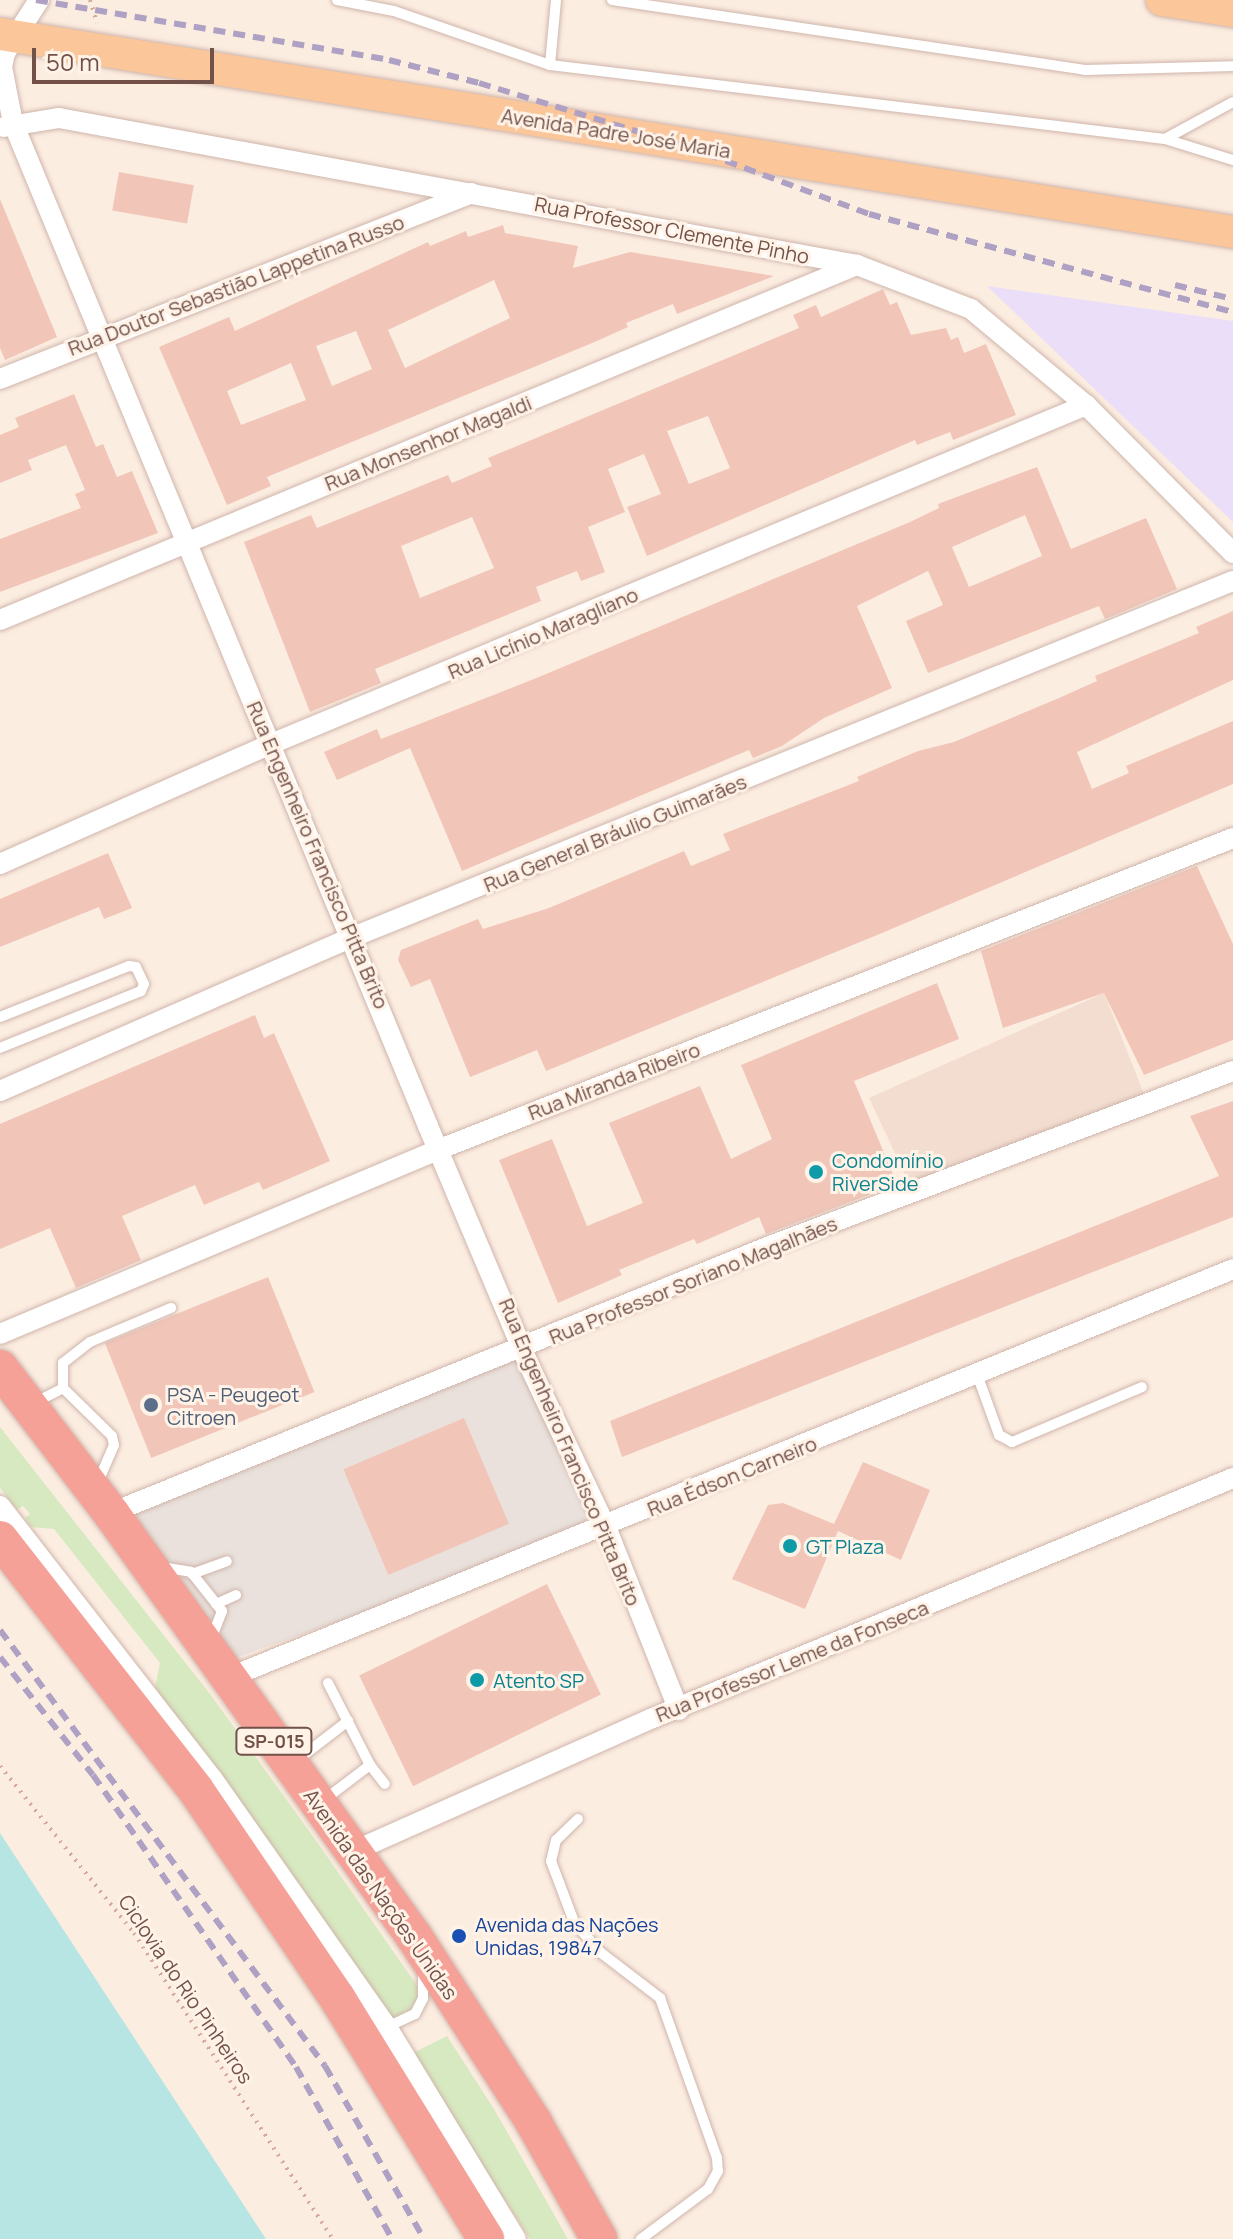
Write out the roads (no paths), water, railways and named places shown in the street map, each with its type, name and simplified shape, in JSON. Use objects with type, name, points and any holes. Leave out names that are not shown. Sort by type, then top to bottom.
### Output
[{"type":"highway","name":"Avenida das Nações Unidas","points":[[0,1368],[102,1502],[415,1938],[534,2123],[599,2239]]},
{"type":"highway","points":[[0,1539],[196,1790],[338,1999],[486,2239]]},
{"type":"main road","points":[[1162,0],[1233,11]]},
{"type":"main road","name":"Avenida Padre José Maria","points":[[6,36],[1233,232]]},
{"type":"street","name":"Rua Engenheiro Francisco Pitta Brito","points":[[39,0],[6,36],[2,67],[6,126],[105,336],[523,1348],[606,1527],[679,1710]]},
{"type":"street","name":"Rua Professor Clemente Pinho","points":[[6,126],[59,118],[857,265],[971,309],[1086,405],[1233,553]]},
{"type":"street","name":"Rua Doutor Sebastião Lappetina Russo","points":[[0,379],[472,193]]},
{"type":"street","name":"Rua Monsenhor Magaldi","points":[[0,620],[857,265]]},
{"type":"street","name":"Rua Licínio Maragliano","points":[[0,864],[271,744],[1086,405]]},
{"type":"street","name":"Rua General Bráulio Guimarães","points":[[0,1091],[353,937],[1233,581]]},
{"type":"street","name":"Rua Miranda Ribeiro","points":[[0,1334],[440,1149],[1233,838]]},
{"type":"street","name":"Rua Professor Soriano Magalhães","points":[[102,1502],[523,1348],[770,1246],[1233,1071]]},
{"type":"street","name":"Rua Édson Carneiro","points":[[228,1678],[978,1377],[1233,1269]]},
{"type":"street","name":"Rua Professor Leme da Fonseca","points":[[354,1851],[679,1710],[1233,1478]]},
{"type":"street","points":[[0,1506],[212,1778],[387,2027],[516,2239]]},
{"type":"lane","points":[[337,0],[394,11],[550,65],[1165,139],[1233,160]]},
{"type":"lane","points":[[550,65],[556,0]]},
{"type":"lane","points":[[612,0],[1085,70],[1233,66]]},
{"type":"lane","points":[[1165,139],[1230,108]]},
{"type":"lane","points":[[0,1017],[129,966],[136,967],[144,984],[141,991],[0,1048]]},
{"type":"lane","points":[[102,1502],[114,1445],[112,1436],[63,1388],[63,1363],[78,1350],[171,1308]]},
{"type":"lane","points":[[978,1377],[999,1435],[1012,1442],[1142,1387]]},
{"type":"lane","points":[[29,1406],[63,1388]]},
{"type":"lane","points":[[148,1566],[192,1574],[227,1561]]},
{"type":"lane","points":[[192,1574],[216,1604],[222,1618],[207,1649]]},
{"type":"lane","points":[[216,1604],[236,1595]]},
{"type":"lane","points":[[328,1683],[370,1765],[385,1784]]},
{"type":"lane","points":[[291,1765],[348,1721]]},
{"type":"lane","points":[[320,1804],[370,1765]]},
{"type":"lane","points":[[578,1819],[556,1840],[551,1861],[574,1922],[600,1952],[660,1998],[717,2158],[718,2171],[708,2189],[641,2239]]},
{"type":"lane","points":[[387,2027],[415,2014],[423,1998],[415,1938]]},
{"type":"water","points":[[0,1833],[266,2239],[0,2239]]},
{"type":"railway","points":[[36,0],[389,60],[479,83],[688,147],[869,214],[1233,312]]},
{"type":"railway","points":[[1175,285],[1233,299]]},
{"type":"railway","points":[[0,1630],[325,2066],[424,2239]]},
{"type":"railway","points":[[0,1657],[93,1775],[296,2067],[392,2239]]},
{"type":"place","name":"Condomínio RiverSide","points":[[816,1172]]},
{"type":"place","name":"PSA - Peugeot Citroen","points":[[151,1405]]},
{"type":"place","name":"GT Plaza","points":[[790,1546]]},
{"type":"place","name":"Atento SP","points":[[477,1680]]},
{"type":"place","name":"Avenida das Nações Unidas, 19847","points":[[459,1936]]}]
